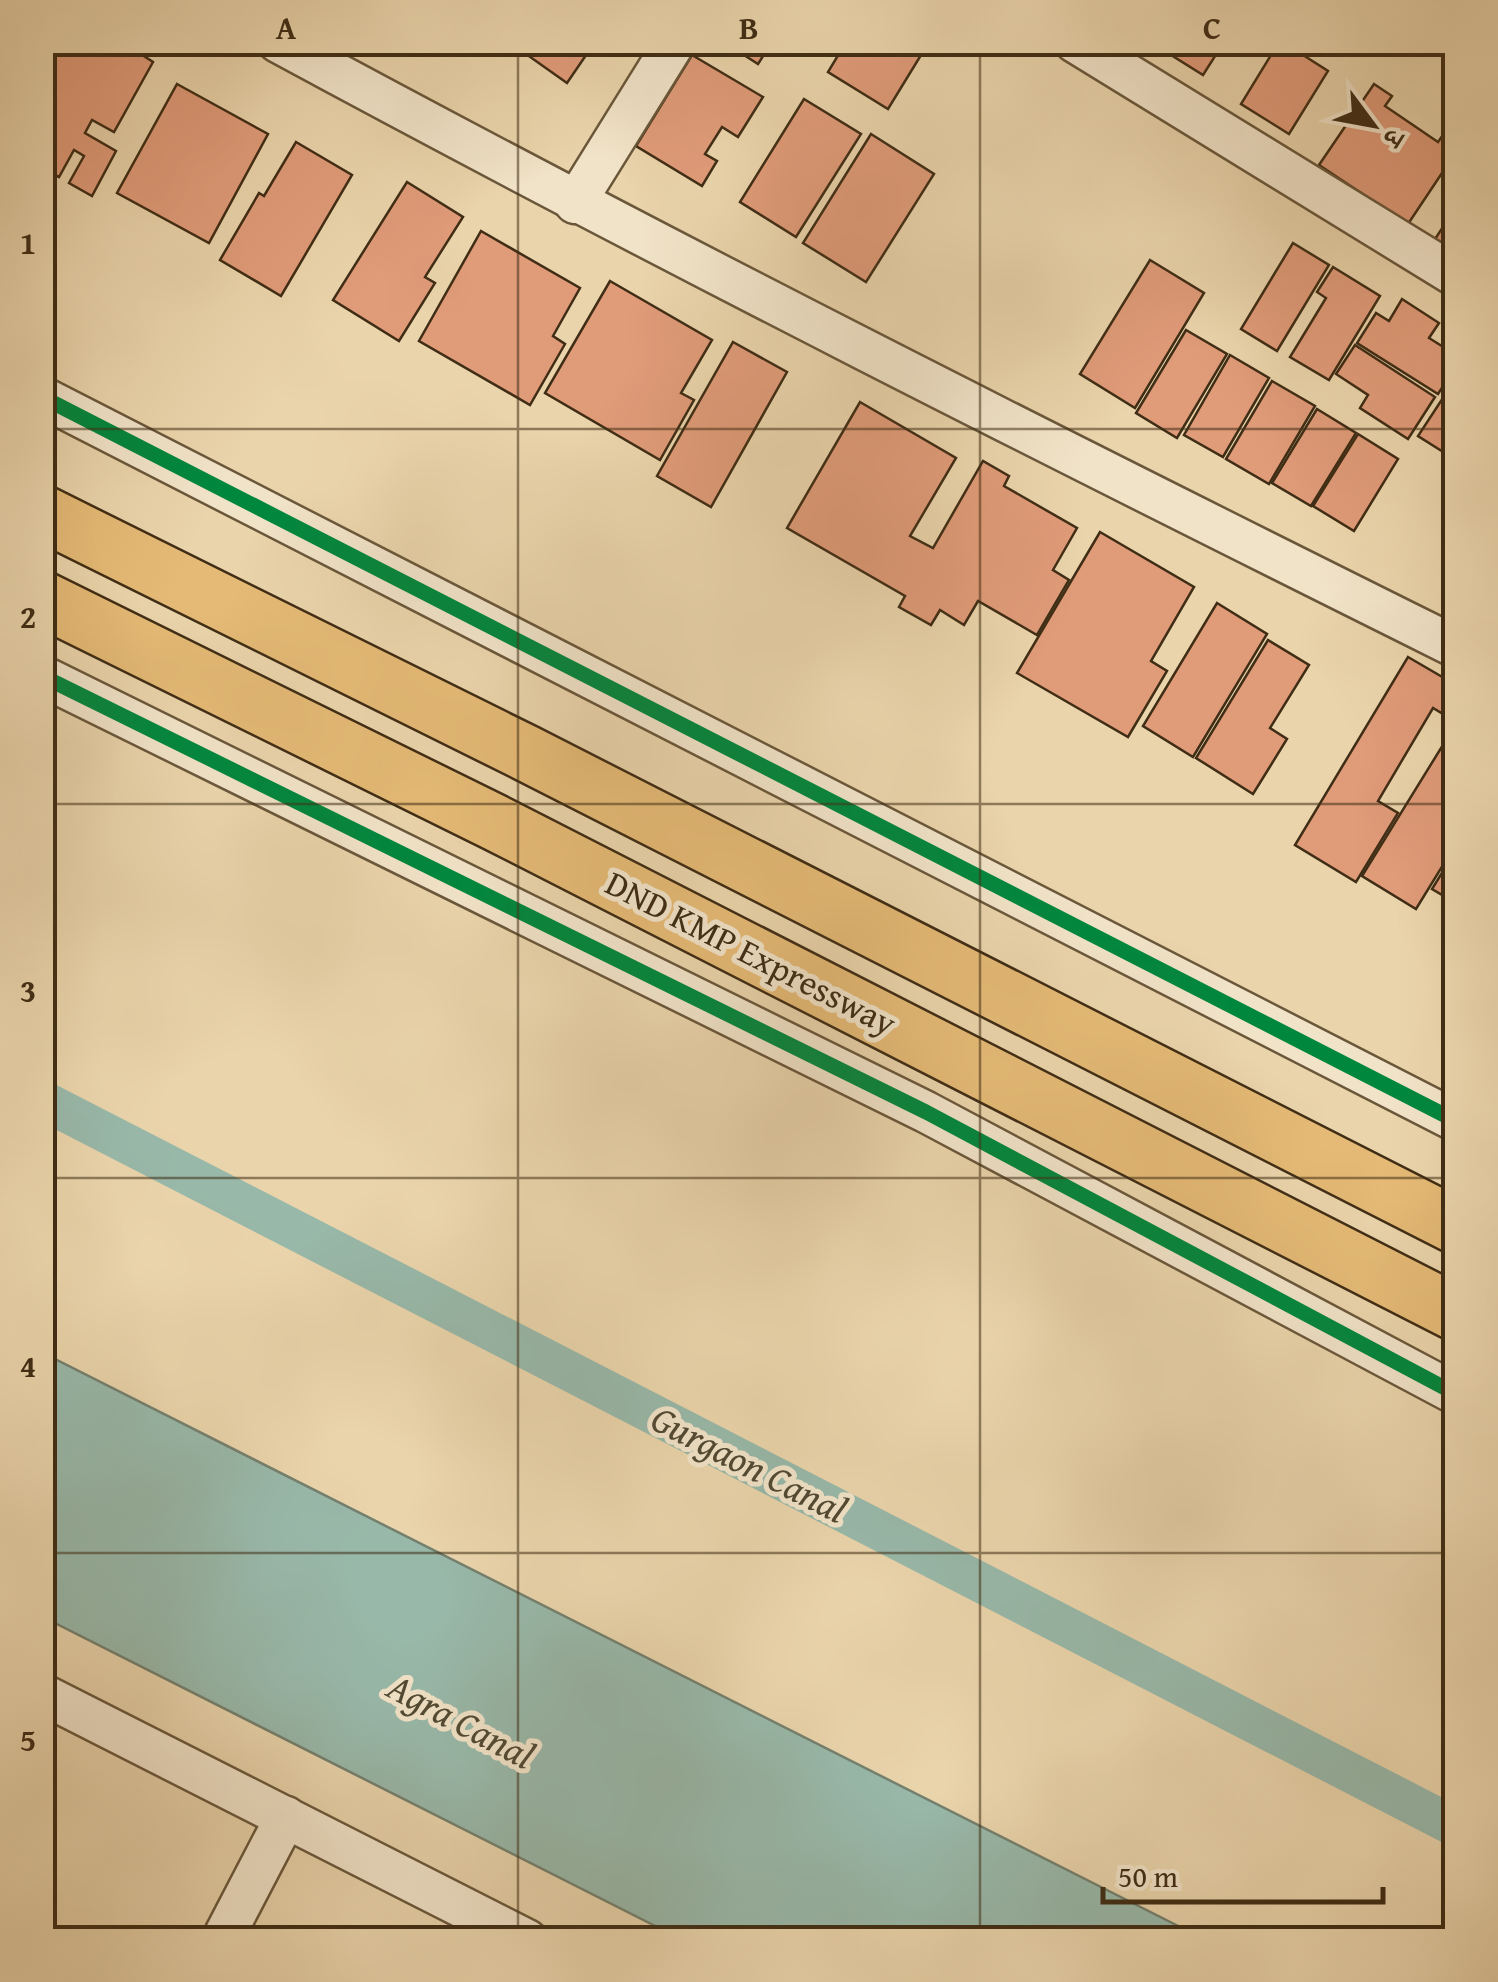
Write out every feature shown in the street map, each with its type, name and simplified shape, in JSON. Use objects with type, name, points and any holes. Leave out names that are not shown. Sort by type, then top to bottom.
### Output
[{"type":"highway","points":[[42,513],[526,752],[1456,1226]]},
{"type":"highway","name":"DND KMP Expressway","points":[[42,600],[512,831],[1456,1314]]},
{"type":"street","points":[[278,42],[576,203],[1037,440],[1456,648]]},
{"type":"street","points":[[576,203],[675,42]]},
{"type":"street","points":[[1075,42],[1456,276]]},
{"type":"street","points":[[42,397],[1456,1121]]},
{"type":"street","points":[[42,676],[926,1112],[1456,1394]]},
{"type":"street","points":[[42,1694],[527,1940]]},
{"type":"street","points":[[222,1940],[286,1818]]},
{"type":"water","name":"Agra Canal","points":[[42,1353],[1204,1939],[681,1939],[43,1617]]},
{"type":"building","points":[[42,42],[122,42],[153,62],[114,132],[92,120],[85,133],[116,151],[92,196],[69,183],[84,156],[74,150],[59,177],[42,169]]},
{"type":"building","points":[[509,42],[595,42],[567,83]]},
{"type":"building","points":[[732,42],[772,42],[758,64],[730,46]]},
{"type":"building","points":[[846,42],[929,42],[888,109],[828,72]]},
{"type":"building","points":[[1175,42],[1224,42],[1203,75],[1168,53]]},
{"type":"building","points":[[1279,42],[1296,42],[1292,48],[1328,71],[1289,134],[1241,104]]},
{"type":"building","points":[[692,55],[763,97],[738,137],[722,127],[705,154],[717,161],[702,186],[636,146]]},
{"type":"building","points":[[177,84],[268,134],[209,243],[117,193]]},
{"type":"building","points":[[1374,84],[1392,96],[1385,106],[1438,142],[1445,132],[1456,139],[1456,152],[1408,224],[1319,165]]},
{"type":"building","points":[[804,99],[861,134],[796,237],[740,202]]},
{"type":"building","points":[[871,134],[934,174],[866,282],[803,243]]},
{"type":"building","points":[[296,142],[352,175],[281,296],[220,260],[259,193],[264,196]]},
{"type":"building","points":[[407,182],[463,217],[425,277],[435,283],[399,341],[333,300]]},
{"type":"building","points":[[1456,207],[1456,252],[1435,239]]},
{"type":"building","points":[[481,231],[580,288],[553,336],[565,344],[530,405],[419,341]]},
{"type":"building","points":[[1293,243],[1329,265],[1277,351],[1241,329]]},
{"type":"building","points":[[1150,260],[1204,293],[1135,408],[1080,374]]},
{"type":"building","points":[[1333,267],[1380,296],[1329,380],[1290,357],[1326,298],[1317,292]]},
{"type":"building","points":[[610,281],[712,340],[681,393],[694,400],[660,460],[545,393]]},
{"type":"building","points":[[1402,299],[1439,323],[1429,338],[1456,355],[1456,366],[1438,394],[1357,343],[1376,313],[1389,321]]},
{"type":"building","points":[[1186,330],[1227,354],[1177,438],[1136,413]]},
{"type":"building","points":[[733,342],[787,372],[711,507],[657,476]]},
{"type":"building","points":[[1355,345],[1435,397],[1408,439],[1360,408],[1368,395],[1336,374]]},
{"type":"building","points":[[1230,355],[1269,378],[1223,457],[1184,435]]},
{"type":"building","points":[[1456,378],[1456,460],[1418,436]]},
{"type":"building","points":[[1272,381],[1315,406],[1269,484],[1226,459]]},
{"type":"building","points":[[860,402],[956,458],[910,536],[933,548],[983,461],[1009,476],[1004,486],[1077,528],[1053,570],[1069,580],[1037,635],[978,601],[964,625],[940,610],[931,625],[899,607],[905,596],[787,528]]},
{"type":"building","points":[[1317,409],[1356,433],[1311,506],[1272,483]]},
{"type":"building","points":[[1358,434],[1398,459],[1354,531],[1313,506]]},
{"type":"building","points":[[1100,532],[1194,587],[1151,661],[1167,671],[1128,737],[1017,673]]},
{"type":"building","points":[[1217,603],[1267,634],[1193,757],[1143,726]]},
{"type":"building","points":[[1268,640],[1309,665],[1270,728],[1287,739],[1253,794],[1196,758]]},
{"type":"building","points":[[1408,657],[1456,685],[1456,716],[1453,720],[1433,708],[1378,801],[1398,813],[1356,882],[1295,845]]},
{"type":"building","points":[[1446,740],[1456,746],[1456,844],[1416,909],[1362,876]]},
{"type":"building","points":[[1456,850],[1456,903],[1432,889]]},
{"type":"waterway","name":"Gurgaon Canal","points":[[42,1100],[1456,1827]]},
{"type":"cycle path","points":[[42,397],[1456,1121]]},
{"type":"cycle path","points":[[42,676],[926,1112],[1456,1394]]}]
